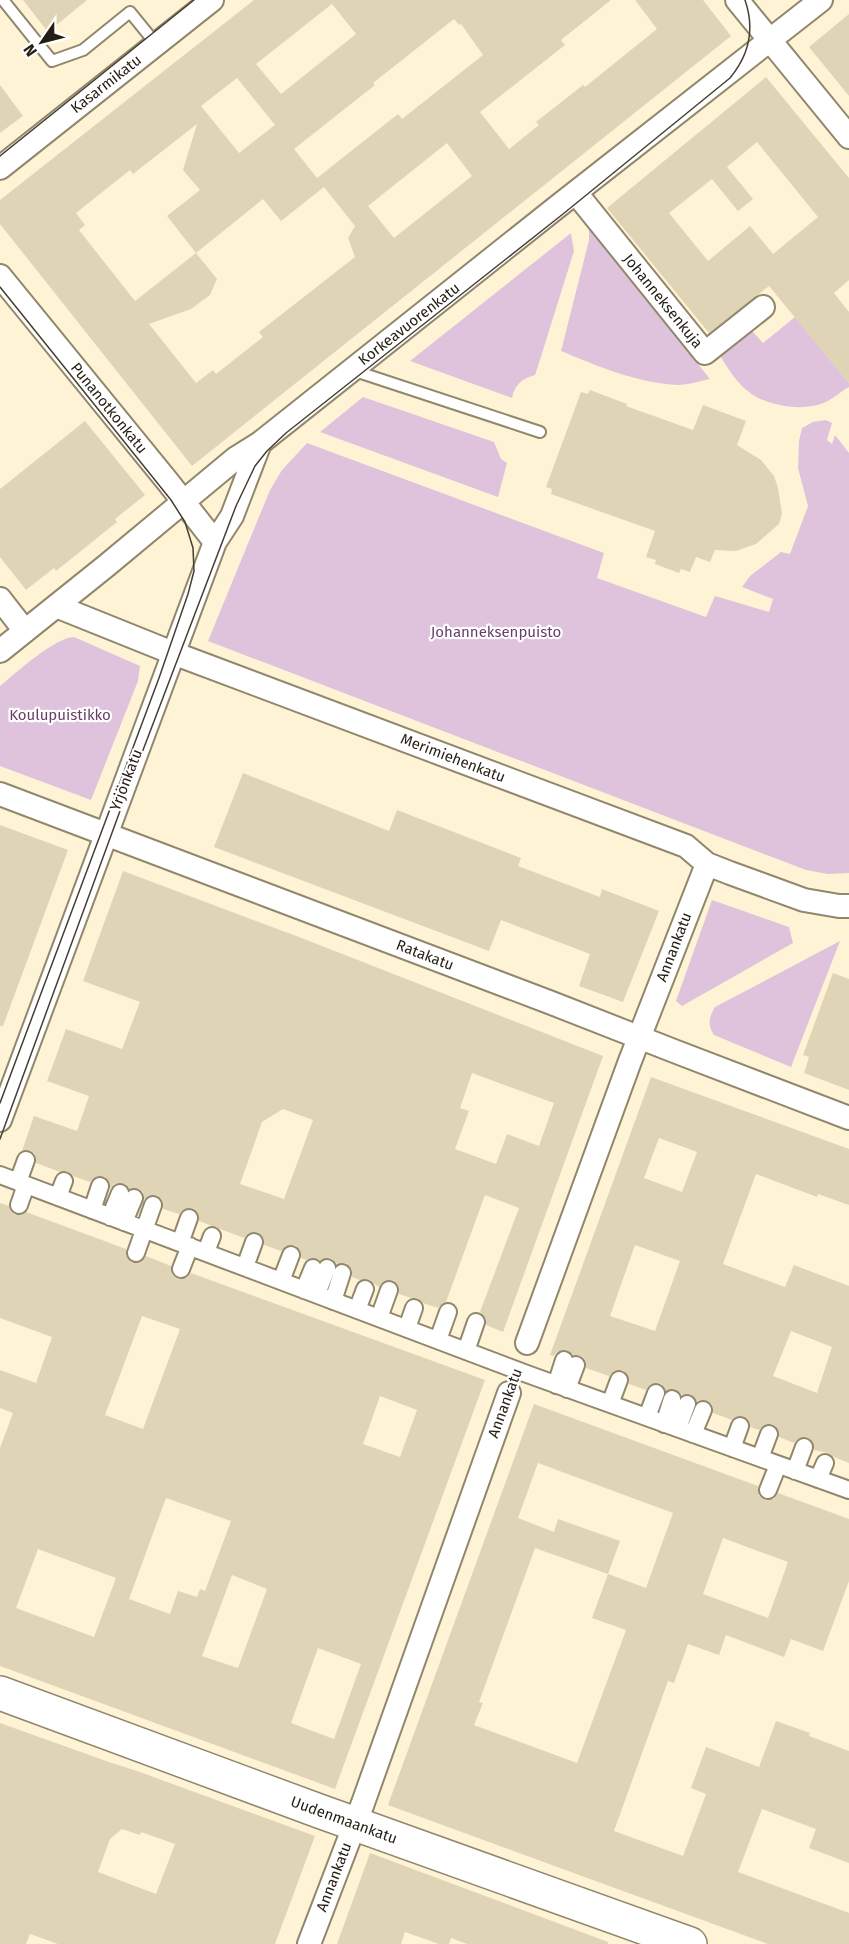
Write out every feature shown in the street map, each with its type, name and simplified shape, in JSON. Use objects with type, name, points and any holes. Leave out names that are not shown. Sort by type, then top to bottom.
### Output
[{"type":"main road","name":"Uudenmaankatu","points":[[0,1693],[690,1944]]},
{"type":"street","name":"Kasarmikatu","points":[[0,168],[212,0]]},
{"type":"street","points":[[737,0],[849,137]]},
{"type":"street","name":"Korkeavuorenkatu","points":[[0,651],[236,458],[260,443],[821,0]]},
{"type":"street","name":"Johanneksenkuja","points":[[576,192],[705,353],[763,307]]},
{"type":"street","name":"Punanotkonkatu","points":[[0,276],[215,542]]},
{"type":"street","name":"Yrjönkatu","points":[[0,1120],[215,542],[232,516],[260,443]]},
{"type":"street","points":[[0,599],[25,631]]},
{"type":"street","name":"Merimiehenkatu","points":[[56,606],[173,653],[686,846],[707,864],[804,900],[849,906]]},
{"type":"street","name":"Ratakatu","points":[[0,794],[849,1118]]},
{"type":"street","name":"Annankatu","points":[[309,1944],[639,1037],[707,864]]},
{"type":"street","points":[[19,1205],[26,1160]]},
{"type":"street","points":[[1,1175],[22,1183],[61,1189],[89,1209],[561,1387],[849,1490]]},
{"type":"street","points":[[89,1209],[98,1185]]},
{"type":"street","points":[[134,1226],[143,1201],[134,1226],[136,1253]]},
{"type":"street","points":[[181,1269],[189,1218]]},
{"type":"street","points":[[206,1252],[212,1236]]},
{"type":"street","points":[[245,1267],[254,1243]]},
{"type":"street","points":[[281,1281],[291,1255]]},
{"type":"street","points":[[309,1292],[324,1270],[333,1300]]},
{"type":"street","points":[[357,1310],[365,1289]]},
{"type":"street","points":[[383,1319],[392,1295]]},
{"type":"street","points":[[407,1328],[414,1308]]},
{"type":"street","points":[[438,1340],[448,1312]]},
{"type":"street","points":[[466,1351],[476,1322]]},
{"type":"street","points":[[561,1387],[570,1362]]},
{"type":"street","points":[[612,1405],[621,1381]]},
{"type":"street","points":[[647,1417],[679,1401]]},
{"type":"street","points":[[678,1429],[679,1401]]},
{"type":"street","points":[[678,1429],[679,1401]]},
{"type":"street","points":[[732,1448],[740,1426]]},
{"type":"street","points":[[760,1458],[769,1434]]},
{"type":"street","points":[[768,1490],[787,1468],[798,1445]]},
{"type":"street","points":[[818,1479],[825,1463]]},
{"type":"lane","points":[[3,0],[52,62],[83,50],[130,12],[156,44]]},
{"type":"lane","points":[[352,370],[540,432]]},
{"type":"green space","points":[[589,229],[710,379],[678,385],[647,381],[603,368],[561,351],[589,240]]},
{"type":"green space","points":[[571,233],[574,251],[535,375],[520,383],[512,398],[410,361]]},
{"type":"green space","points":[[795,317],[849,383],[849,387],[821,404],[793,407],[774,404],[756,397],[739,383],[717,351],[747,325],[763,343]]},
{"type":"green space","points":[[363,397],[494,442],[501,459],[507,463],[498,497],[320,432]]},
{"type":"green space","name":"Johanneksenpuisto","points":[[826,420],[832,423],[827,440],[832,444],[835,435],[849,453],[849,873],[828,874],[806,870],[208,641],[270,490],[282,470],[307,443],[604,553],[597,578],[706,617],[715,596],[769,612],[773,599],[742,587],[750,576],[781,552],[790,554],[808,506],[798,468],[802,428],[813,422]]},
{"type":"green space","name":"Koulupuistikko","points":[[74,637],[140,666],[138,681],[91,800],[0,766],[0,686],[46,649]]},
{"type":"green space","points":[[712,900],[789,927],[793,943],[682,1006],[676,1001]]},
{"type":"green space","points":[[840,941],[791,1067],[714,1035],[710,1028],[710,1021],[715,1007]]},
{"type":"building","points":[[23,0],[87,0],[48,32]]},
{"type":"building","points":[[254,0],[611,0],[561,40],[565,45],[480,112],[509,149],[539,125],[536,122],[583,85],[585,87],[657,29],[635,0],[703,0],[731,36],[192,466],[0,224],[0,200]],"holes":[[[332,4],[356,34],[281,94],[256,64]],[[454,19],[459,25],[461,24],[483,55],[402,119],[398,114],[317,178],[294,149],[375,85],[373,83]],[[237,78],[275,125],[239,153],[201,106]],[[197,124],[183,170],[200,190],[167,216],[196,253],[135,301],[79,230],[85,225],[76,213],[130,170],[133,174]],[[447,143],[472,176],[394,238],[368,206]],[[324,187],[355,226],[348,238],[355,257],[259,332],[263,337],[216,374],[213,370],[196,383],[149,324],[191,309],[210,295],[217,279],[196,253],[263,199],[281,221]]]},
{"type":"building","points":[[849,14],[849,96],[809,47]]},
{"type":"building","points":[[766,77],[849,178],[849,280],[834,293],[849,312],[849,383],[769,286],[709,333],[607,208]],"holes":[[[757,142],[818,217],[773,254],[750,226],[708,261],[669,213],[712,179],[738,211],[753,199],[727,167]]]},
{"type":"building","points":[[0,85],[23,116],[0,133]]},
{"type":"building","points":[[590,390],[627,404],[626,406],[693,430],[703,405],[746,421],[737,445],[761,460],[774,476],[782,514],[779,524],[756,544],[736,551],[715,550],[710,562],[696,557],[690,572],[681,569],[679,573],[655,564],[656,560],[646,557],[655,531],[551,494],[552,489],[546,487],[581,392],[588,394]]},
{"type":"building","points":[[85,421],[145,495],[115,519],[117,522],[56,571],[54,568],[26,590],[0,557],[0,489]]},
{"type":"building","points":[[243,773],[389,831],[397,810],[521,858],[518,866],[600,897],[602,889],[659,911],[623,1002],[579,986],[590,954],[501,920],[489,951],[214,847]]},
{"type":"building","points":[[0,825],[68,850],[3,1026],[0,1026]]},
{"type":"building","points":[[123,871],[603,1056],[503,1332],[486,1325],[486,1319],[480,1312],[519,1208],[485,1195],[446,1302],[438,1308],[423,1303],[418,1298],[399,1294],[399,1288],[393,1280],[387,1280],[379,1287],[368,1279],[360,1280],[352,1277],[352,1270],[346,1263],[337,1264],[331,1258],[306,1260],[301,1258],[301,1253],[295,1245],[289,1245],[281,1251],[264,1245],[264,1240],[258,1232],[252,1232],[244,1238],[199,1221],[199,1216],[193,1208],[187,1208],[179,1214],[163,1209],[163,1203],[157,1195],[151,1195],[144,1200],[143,1192],[139,1189],[129,1189],[125,1184],[114,1184],[110,1189],[110,1183],[104,1176],[97,1176],[90,1182],[73,1176],[67,1171],[60,1172],[36,1163],[34,1153],[29,1150],[22,1151],[34,1116],[77,1131],[89,1096],[47,1081],[66,1029],[122,1049],[140,1002],[83,981]],"holes":[[[472,1073],[554,1103],[539,1146],[507,1134],[496,1164],[455,1149],[469,1111],[460,1108]],[[283,1109],[313,1120],[284,1199],[240,1184],[262,1122]]]},
{"type":"building","points":[[833,973],[849,979],[849,1090],[804,1073],[809,1057],[803,1055]]},
{"type":"building","points":[[651,1077],[849,1149],[849,1205],[818,1194],[817,1197],[756,1174],[723,1264],[785,1287],[794,1265],[849,1286],[849,1463],[829,1453],[814,1450],[812,1441],[807,1437],[798,1439],[794,1443],[779,1437],[777,1428],[772,1424],[763,1426],[759,1430],[750,1427],[748,1420],[743,1416],[732,1420],[713,1413],[711,1403],[697,1401],[690,1394],[682,1395],[675,1389],[666,1391],[659,1383],[650,1385],[646,1390],[629,1384],[629,1378],[623,1370],[617,1370],[609,1376],[586,1368],[584,1358],[573,1355],[567,1350],[557,1352],[554,1356],[550,1355]],"holes":[[[659,1138],[697,1152],[682,1192],[644,1178]],[[635,1245],[680,1261],[655,1331],[610,1316]],[[791,1331],[832,1347],[817,1393],[773,1376]]]},
{"type":"building","points":[[0,1203],[9,1206],[15,1215],[22,1215],[26,1212],[126,1249],[126,1255],[132,1263],[138,1263],[146,1256],[171,1266],[172,1275],[178,1279],[187,1278],[191,1273],[485,1380],[335,1789],[0,1666],[0,1448],[13,1413],[0,1408],[0,1370],[36,1383],[52,1337],[0,1318]],"holes":[[[142,1316],[180,1329],[143,1429],[105,1415]],[[380,1396],[417,1410],[400,1457],[363,1444]],[[166,1498],[231,1521],[205,1591],[200,1589],[197,1597],[178,1591],[170,1614],[129,1599]],[[38,1549],[116,1578],[94,1637],[16,1608]],[[232,1575],[267,1589],[238,1668],[202,1656]],[[318,1648],[361,1664],[334,1739],[291,1723]]]},
{"type":"building","points":[[534,1404],[758,1486],[759,1496],[765,1500],[774,1499],[778,1493],[849,1519],[849,1581],[823,1651],[791,1639],[784,1657],[726,1635],[719,1655],[688,1644],[674,1683],[668,1681],[614,1831],[683,1856],[706,1794],[691,1788],[706,1747],[759,1767],[776,1721],[810,1733],[809,1736],[849,1751],[849,1863],[809,1848],[816,1829],[762,1809],[738,1872],[849,1913],[849,1944],[768,1944],[388,1805]],"holes":[[[538,1463],[673,1513],[646,1588],[608,1574],[620,1541],[558,1519],[554,1532],[518,1518]],[[723,1538],[788,1562],[768,1618],[703,1594]],[[535,1548],[608,1574],[592,1618],[626,1630],[577,1763],[474,1725],[483,1703],[479,1702]]]},
{"type":"building","points":[[0,1723],[315,1836],[275,1944],[58,1944],[30,1934],[26,1944],[0,1944]],"holes":[[[122,1829],[140,1835],[141,1832],[175,1844],[156,1894],[98,1872],[110,1839]]]},
{"type":"building","points":[[370,1853],[608,1942],[608,1944],[467,1944],[451,1938],[449,1944],[439,1944],[405,1932],[401,1944],[337,1944]]},
{"type":"tram line","points":[[0,156],[194,0]]},
{"type":"tram line","points":[[0,1139],[124,800],[236,506],[255,466],[286,433],[563,214],[730,78],[742,60],[749,41],[750,21],[745,0]]},
{"type":"tram line","points":[[0,287],[171,500],[185,522],[193,548],[194,571],[159,678],[0,1103]]}]
